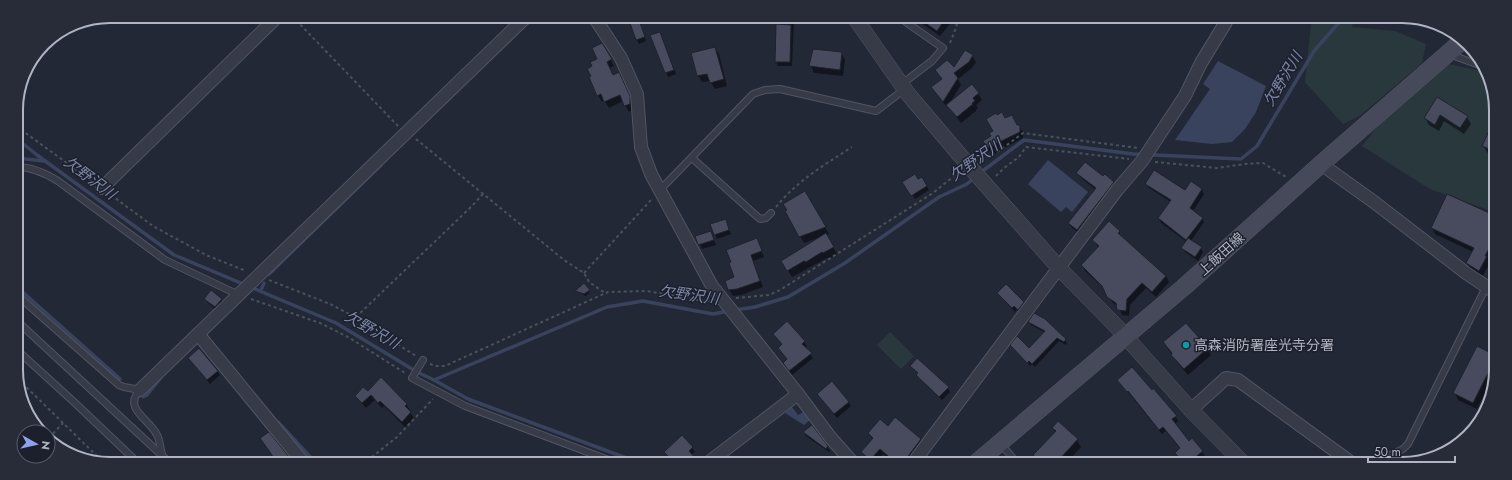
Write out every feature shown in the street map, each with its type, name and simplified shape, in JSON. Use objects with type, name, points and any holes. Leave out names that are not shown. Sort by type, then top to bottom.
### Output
[{"type":"main road","name":"上飯田線","points":[[983,457],[1184,287],[1321,164],[1456,47]]},
{"type":"street","points":[[102,188],[271,23]]},
{"type":"street","points":[[140,390],[256,278],[411,137],[520,23]]},
{"type":"street","points":[[598,23],[621,58],[638,94],[641,147],[651,174],[712,286],[798,394],[830,437],[848,457]]},
{"type":"street","points":[[858,23],[904,88],[969,166],[1059,268],[1126,337],[1191,410],[1237,457]]},
{"type":"street","points":[[917,457],[1117,190],[1146,154],[1185,96],[1201,63],[1225,23]]},
{"type":"street","points":[[1321,164],[1466,274],[1489,288]]},
{"type":"street","points":[[198,334],[299,457]]},
{"type":"street","points":[[1191,410],[1226,378],[1238,380],[1344,457]]},
{"type":"street","points":[[716,457],[798,394]]},
{"type":"lane","points":[[660,190],[753,94],[765,90],[780,89],[876,111],[897,95],[904,88],[907,80],[932,61],[943,48],[907,23]]},
{"type":"lane","points":[[1456,47],[1457,57],[1475,63]]},
{"type":"lane","points":[[692,158],[760,218],[766,218],[771,213]]},
{"type":"lane","points":[[23,167],[44,173],[58,182],[166,260],[241,293]]},
{"type":"lane","points":[[1387,457],[1404,449],[1408,444],[1489,291]]},
{"type":"lane","points":[[23,300],[119,385],[124,388],[140,390]]},
{"type":"lane","points":[[23,327],[165,457]]},
{"type":"lane","points":[[23,356],[132,457]]},
{"type":"lane","points":[[421,362],[412,378],[465,406],[601,457]]},
{"type":"lane","points":[[140,390],[136,395],[134,403],[137,410],[157,434],[162,454]]},
{"type":"lane","points":[[999,442],[1012,457]]},
{"type":"path","points":[[299,23],[411,137],[564,260],[584,273],[589,282],[605,293]]},
{"type":"path","points":[[943,48],[945,50],[952,38],[956,23]]},
{"type":"path","points":[[23,131],[153,226],[206,255],[256,278],[330,304],[355,317],[421,362],[436,366],[445,366],[608,292],[647,291],[703,301],[724,302],[728,299],[769,295],[780,290],[933,192],[959,172],[999,151],[1023,133],[1146,154]]},
{"type":"path","points":[[771,213],[801,181],[815,170],[852,147]]},
{"type":"path","points":[[584,273],[660,190]]},
{"type":"path","points":[[355,317],[483,194]]},
{"type":"path","points":[[241,293],[320,323],[348,337],[412,378]]},
{"type":"path","points":[[25,386],[97,456]]},
{"type":"path","points":[[373,457],[397,437],[439,392]]},
{"type":"path","points":[[56,430],[63,423]]},
{"type":"shaded area","points":[[1309,23],[1353,23],[1352,27],[1395,31],[1426,44],[1422,63],[1361,115],[1343,124],[1305,82],[1311,24]]},
{"type":"shaded area","points":[[1449,64],[1480,71],[1489,104],[1489,210],[1430,189],[1362,146],[1377,127]]},
{"type":"shaded area","points":[[890,332],[914,356],[901,369],[877,345]]},
{"type":"shaded area","points":[[34,412],[39,416],[39,420],[35,414]]},
{"type":"water","points":[[1218,61],[1266,86],[1256,112],[1245,129],[1232,142],[1212,144],[1175,140],[1210,89],[1203,84]]},
{"type":"water","points":[[1048,160],[1088,192],[1072,212],[1066,207],[1061,212],[1028,184]]},
{"type":"water","points":[[792,407],[798,415],[805,411],[811,419],[804,425],[785,413]]},
{"type":"building","points":[[630,23],[640,23],[645,37],[636,40]]},
{"type":"building","points":[[925,23],[943,23],[937,31]]},
{"type":"building","points":[[776,24],[791,25],[790,62],[775,62]]},
{"type":"building","points":[[660,32],[674,70],[665,73],[650,35]]},
{"type":"building","points":[[602,43],[612,59],[607,62],[613,75],[619,72],[630,96],[630,104],[624,106],[620,95],[604,102],[601,94],[597,96],[589,77],[591,76],[587,69],[592,66],[590,62],[597,59],[592,48]]},
{"type":"building","points":[[715,47],[724,79],[710,83],[707,74],[697,76],[691,53]]},
{"type":"building","points":[[813,49],[842,52],[840,70],[809,66]]},
{"type":"building","points":[[965,50],[973,55],[969,62],[954,73],[958,78],[943,102],[931,87],[942,79],[935,70],[947,60],[954,67]]},
{"type":"building","points":[[972,84],[979,93],[973,98],[975,101],[972,103],[973,104],[957,117],[946,105]]},
{"type":"building","points":[[1437,97],[1468,116],[1460,128],[1440,115],[1435,125],[1424,118]]},
{"type":"building","points":[[1002,112],[1005,118],[1012,115],[1017,125],[1020,125],[1020,132],[987,148],[983,141],[991,136],[989,133],[993,131],[986,119],[996,113],[997,115]]},
{"type":"building","points":[[1489,131],[1489,149],[1482,146]]},
{"type":"building","points":[[1085,162],[1103,176],[1105,174],[1114,182],[1077,230],[1068,223],[1096,188],[1076,173]]},
{"type":"building","points":[[1154,170],[1185,190],[1191,181],[1202,189],[1190,208],[1203,218],[1186,240],[1158,218],[1171,200],[1145,184]]},
{"type":"building","points":[[915,174],[918,179],[922,177],[927,186],[911,196],[902,182]]},
{"type":"building","points":[[805,191],[826,227],[799,237],[785,211],[787,210],[783,204]]},
{"type":"building","points":[[1447,194],[1489,213],[1489,248],[1485,256],[1487,256],[1479,271],[1466,263],[1474,248],[1431,228]]},
{"type":"building","points":[[726,219],[729,230],[714,235],[710,224]]},
{"type":"building","points":[[1109,221],[1120,231],[1118,233],[1166,276],[1152,292],[1142,283],[1127,299],[1126,311],[1117,310],[1116,303],[1107,297],[1102,286],[1081,265],[1099,246],[1092,240]]},
{"type":"building","points":[[711,231],[714,240],[698,245],[695,236]]},
{"type":"building","points":[[826,233],[834,247],[787,271],[781,261]]},
{"type":"building","points":[[757,238],[762,251],[751,255],[760,281],[737,289],[728,290],[725,281],[734,277],[729,263],[731,262],[726,250]]},
{"type":"building","points":[[1188,238],[1202,247],[1195,257],[1181,248]]},
{"type":"building","points":[[584,283],[590,290],[584,294],[575,291]]},
{"type":"building","points":[[1006,284],[1024,302],[1018,310],[1014,306],[1012,308],[997,293]]},
{"type":"building","points":[[211,290],[222,299],[215,307],[204,299]]},
{"type":"building","points":[[1034,313],[1045,319],[1066,339],[1064,342],[1057,338],[1032,364],[1029,361],[1027,363],[1010,345],[1017,336],[1029,348],[1045,331],[1028,322]]},
{"type":"building","points":[[787,321],[805,341],[802,344],[812,353],[789,371],[783,363],[787,359],[778,348],[782,344],[773,334]]},
{"type":"building","name":"高森消防署座光寺分署","points":[[1186,323],[1208,348],[1184,369],[1171,355],[1172,353],[1163,342]]},
{"type":"building","points":[[1477,346],[1489,352],[1489,371],[1473,403],[1453,393]]},
{"type":"building","points":[[199,348],[218,371],[207,380],[188,358]]},
{"type":"building","points":[[917,358],[949,387],[939,397],[916,375],[918,373],[910,366]]},
{"type":"building","points":[[1132,367],[1152,390],[1153,388],[1177,416],[1172,419],[1189,441],[1192,438],[1203,451],[1196,457],[1179,457],[1175,453],[1180,448],[1163,427],[1159,430],[1128,391],[1127,392],[1117,380]]},
{"type":"building","points":[[381,377],[407,404],[405,406],[411,412],[402,422],[380,401],[378,403],[371,395],[362,403],[355,396],[363,387],[368,391]]},
{"type":"building","points":[[832,381],[849,402],[834,414],[817,394]]},
{"type":"building","points":[[895,417],[921,439],[908,457],[889,457],[880,449],[873,457],[867,457],[861,452],[873,438],[868,433],[880,419],[888,426]]},
{"type":"building","points":[[1058,421],[1078,439],[1062,457],[1035,457],[1033,455],[1056,431],[1052,428]]},
{"type":"building","points":[[812,425],[828,446],[826,449],[803,432]]},
{"type":"building","points":[[269,432],[289,457],[273,457],[260,438]]},
{"type":"building","points":[[682,435],[693,447],[689,451],[694,457],[669,457],[664,452]]},
{"type":"waterway","name":"欠野沢川","points":[[980,173],[1024,140],[1133,154],[1241,159],[1257,146],[1314,51],[1338,23]]},
{"type":"waterway","name":"欠野沢川","points":[[23,144],[174,255],[336,323],[417,372],[434,380],[607,307],[643,301],[713,314],[729,311]]},
{"type":"waterway","points":[[23,159],[44,161]]},
{"type":"waterway","points":[[269,274],[381,165]]},
{"type":"waterway","name":"欠野沢川","points":[[735,310],[755,307],[788,297],[845,263],[939,197],[967,184],[975,177]]},
{"type":"waterway","points":[[261,290],[264,283]]},
{"type":"waterway","points":[[23,292],[120,379]]},
{"type":"waterway","points":[[143,397],[147,395],[162,376]]},
{"type":"waterway","points":[[434,380],[468,399],[624,457]]},
{"type":"waterway","points":[[278,422],[310,457]]},
{"type":"place","name":"高森消防署座光寺分署","points":[[1186,345]]}]
